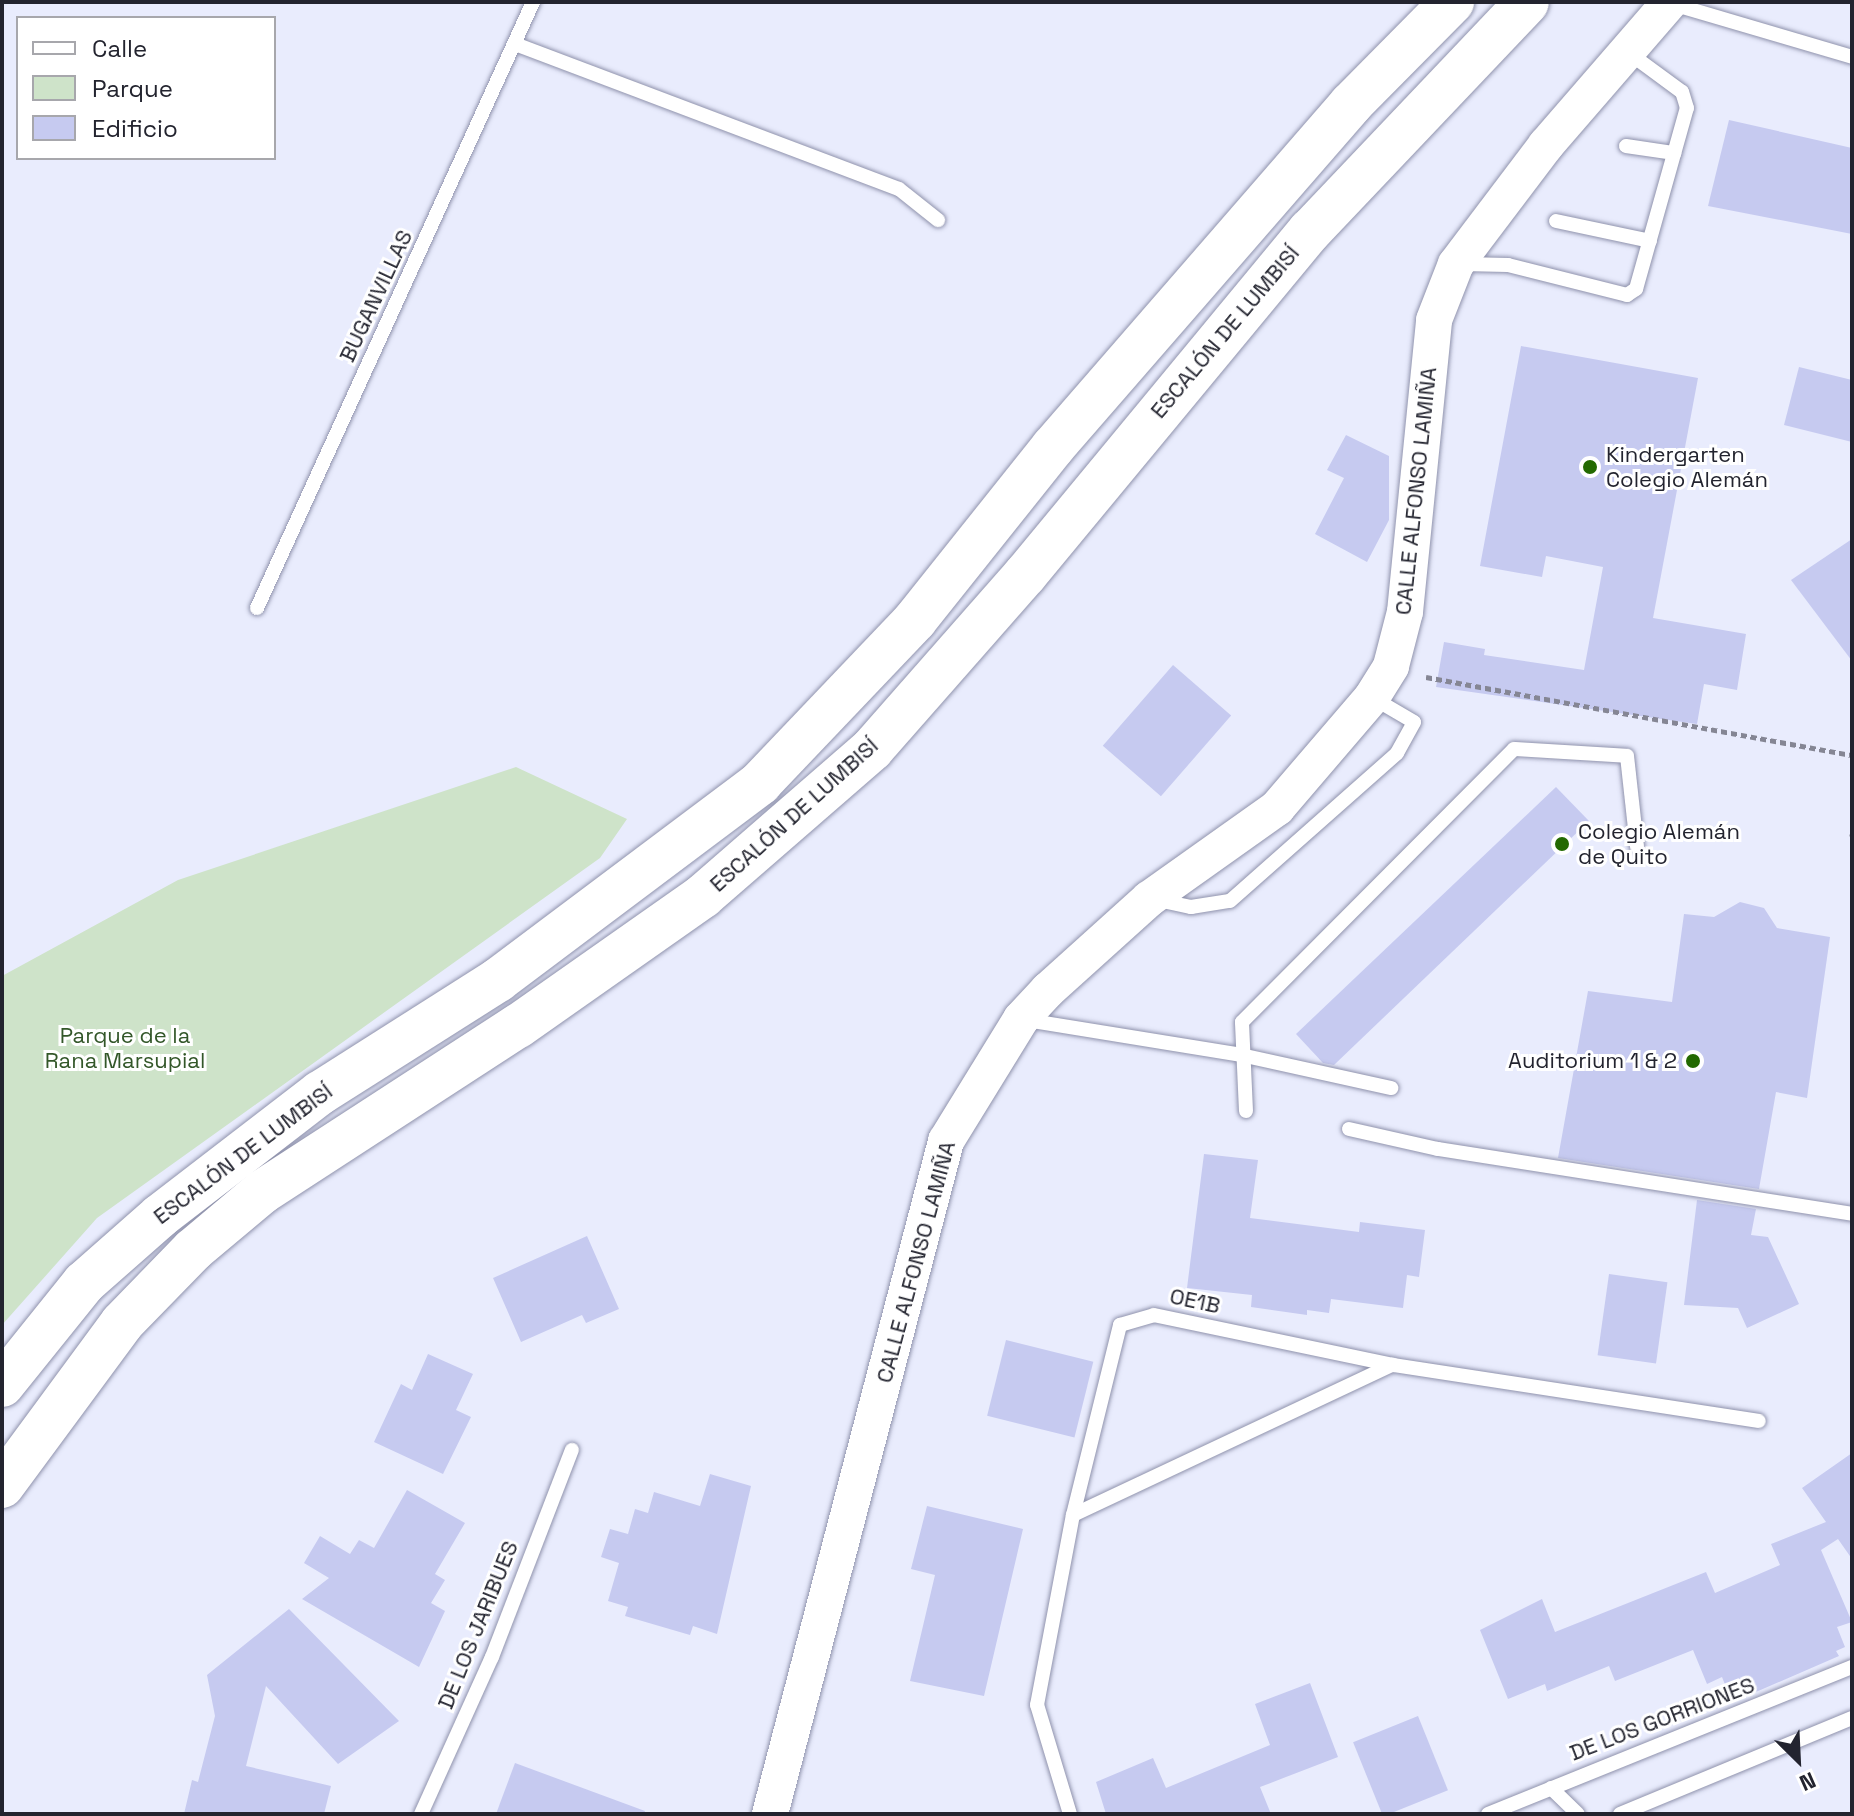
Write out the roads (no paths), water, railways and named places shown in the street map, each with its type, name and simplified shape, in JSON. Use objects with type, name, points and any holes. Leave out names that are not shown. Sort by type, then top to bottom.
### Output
[{"type":"main road","name":"ESCALÓN DE LUMBISÍ","points":[[2,1385],[84,1283],[160,1216],[320,1093],[498,980],[760,783],[915,620],[1053,447],[1351,104],[1452,2]]},
{"type":"main road","name":"ESCALÓN DE LUMBISÍ","points":[[2,1486],[122,1323],[193,1250],[262,1192],[518,1026],[703,896],[872,749],[1025,575],[1310,231],[1527,2]]},
{"type":"street","name":"CALLE ALFONSO LAMIÑA","points":[[770,1814],[946,1141],[1021,1019],[1149,899],[1277,808],[1372,697],[1391,666],[1405,612],[1434,320],[1456,264],[1625,51],[1670,2]]},
{"type":"lane","name":"BUGANVILLAS","points":[[257,608],[533,2]]},
{"type":"lane","points":[[1670,2],[1852,57]]},
{"type":"lane","points":[[515,44],[899,189],[938,220]]},
{"type":"lane","points":[[1456,264],[1508,265],[1627,295],[1636,289],[1687,108],[1682,92],[1625,51]]},
{"type":"lane","points":[[1626,146],[1674,153]]},
{"type":"lane","points":[[1556,221],[1650,241]]},
{"type":"lane","points":[[1149,899],[1191,907],[1230,901],[1397,753],[1414,722],[1372,697]]},
{"type":"lane","points":[[1246,1111],[1241,1055],[1242,1022],[1514,749],[1627,756],[1637,846]]},
{"type":"lane","points":[[1021,1019],[1241,1055],[1391,1088]]},
{"type":"lane","points":[[1349,1129],[1438,1149],[1852,1214]]},
{"type":"lane","name":"OE1B","points":[[1070,1814],[1037,1705],[1073,1515],[1120,1325],[1136,1317],[1154,1315],[1393,1365],[1759,1421]]},
{"type":"lane","points":[[1073,1515],[1393,1365]]},
{"type":"lane","name":"DE LOS JARIBUES","points":[[421,1814],[492,1657],[572,1450]]},
{"type":"lane","name":"DE LOS GORRIONES","points":[[1488,1814],[1852,1667]]},
{"type":"lane","points":[[1620,1814],[1852,1718]]},
{"type":"lane","points":[[1551,1788],[1578,1814]]},
{"type":"place","name":"Kindergarten Colegio Alemán","points":[[1590,467]]},
{"type":"place","name":"Colegio Alemán de Quito","points":[[1562,844]]},
{"type":"place","name":"Auditorium 1 & 2","points":[[1693,1061]]},
{"type":"park label","name":"Parque de la Rana Marsupial","points":[[125,1048]]}]
